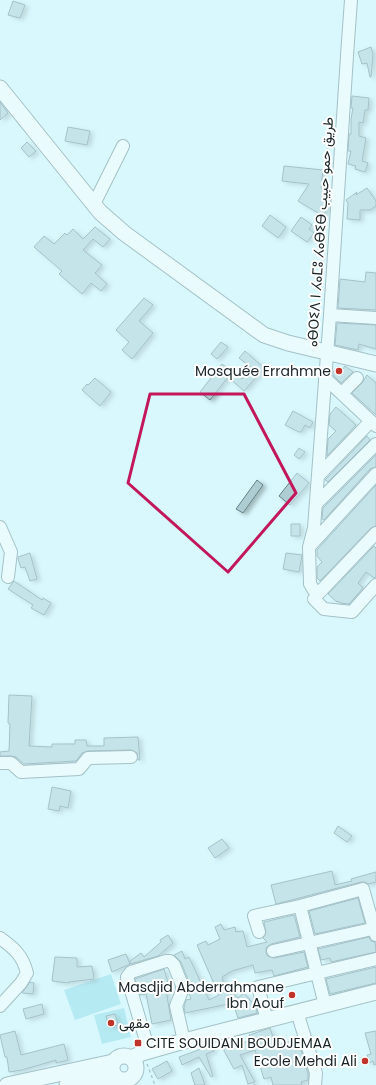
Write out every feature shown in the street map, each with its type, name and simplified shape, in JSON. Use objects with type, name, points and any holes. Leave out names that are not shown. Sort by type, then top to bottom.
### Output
[{"type":"main road","points":[[0,88],[100,212],[124,233],[264,335],[288,343],[376,364]]},
{"type":"main road","points":[[7,1085],[113,1062],[123,1056],[139,1058],[184,1041],[376,992]]},
{"type":"main road","points":[[67,1085],[95,1079],[126,1080],[134,1075],[139,1058]]},
{"type":"main road","points":[[139,1058],[141,1085]]},
{"type":"main road","points":[[113,1062],[112,1073],[121,1081]]},
{"type":"street","name":"ⴰⴱⵔⵉⴷ ⵏ ⵃⴰⵎⵓ ⵃⴰⴱⵉⴱ طريق حمو حبيب","points":[[351,0],[316,504],[314,528],[309,547],[310,584],[317,595],[314,599],[324,609],[352,612],[376,585]]},
{"type":"street","points":[[94,204],[123,146]]},
{"type":"street","points":[[330,316],[376,318]]},
{"type":"street","points":[[318,476],[374,424],[325,378]]},
{"type":"street","points":[[342,393],[356,378]]},
{"type":"street","points":[[316,504],[376,444]]},
{"type":"street","points":[[309,547],[376,474]]},
{"type":"street","points":[[0,527],[11,552],[8,577]]},
{"type":"street","points":[[317,595],[375,536]]},
{"type":"street","points":[[0,763],[10,763],[21,772],[79,769],[88,758],[131,757]]},
{"type":"street","points":[[259,932],[254,916],[300,906],[363,889],[375,931],[273,951]]},
{"type":"street","points":[[300,906],[325,1004]]},
{"type":"street","points":[[0,938],[18,952],[26,966],[28,973],[21,984],[0,1006]]},
{"type":"street","points":[[267,1020],[258,987],[376,959]]},
{"type":"street","points":[[139,1058],[127,977],[131,972],[166,961],[174,965],[182,985],[182,991],[176,1006],[184,1041]]},
{"type":"street","points":[[296,1012],[316,1073],[315,1085]]},
{"type":"path","points":[[139,1058],[155,1085]]},
{"type":"highlighted area","points":[[150,394],[244,394],[296,493],[228,572],[128,483]]},
{"type":"shaded area","points":[[111,974],[121,1004],[75,1020],[64,990]]},
{"type":"shaded area","points":[[124,1008],[131,1037],[102,1044],[94,1015]]},
{"type":"building","points":[[13,1],[25,5],[20,18],[8,15]]},
{"type":"building","points":[[371,47],[373,54],[370,77],[367,63],[362,64],[358,52]]},
{"type":"building","points":[[352,96],[369,98],[368,110],[365,110],[363,123],[359,122],[359,136],[366,138],[362,161],[368,163],[365,172],[355,169],[356,166],[348,164],[351,151],[348,151],[353,108],[351,108]]},
{"type":"building","points":[[0,102],[8,113],[0,120]]},
{"type":"building","points":[[68,127],[90,131],[87,145],[65,141]]},
{"type":"building","points":[[27,142],[36,151],[29,157],[21,148]]},
{"type":"building","points":[[284,166],[323,170],[321,188],[330,194],[330,204],[323,216],[298,201],[309,184],[282,181]]},
{"type":"building","points":[[367,188],[376,201],[376,206],[370,210],[360,210],[360,220],[347,219],[348,203],[346,200],[357,192],[356,195]]},
{"type":"building","points":[[270,215],[286,227],[278,238],[262,226]]},
{"type":"building","points":[[301,217],[312,225],[309,229],[314,233],[307,242],[291,231]]},
{"type":"building","points":[[95,227],[110,239],[103,247],[93,239],[83,250],[102,265],[95,273],[107,284],[101,291],[91,283],[82,294],[59,274],[62,271],[34,247],[44,236],[54,244],[65,233],[67,235],[73,229],[83,239]]},
{"type":"building","points":[[366,272],[376,273],[376,310],[338,308],[340,279],[365,282]]},
{"type":"building","points":[[144,298],[153,305],[139,321],[153,333],[132,359],[122,350],[129,342],[116,330]]},
{"type":"building","points":[[337,323],[376,325],[376,349],[359,344],[358,350],[335,345]]},
{"type":"building","points":[[221,342],[228,347],[217,359],[211,354]]},
{"type":"building","points":[[245,351],[264,368],[244,391],[228,377],[210,400],[200,392],[222,364],[242,379],[252,368],[239,358]]},
{"type":"building","points":[[338,366],[343,369],[345,366],[353,372],[341,383],[333,375],[333,372]]},
{"type":"building","points":[[367,375],[376,383],[376,415],[352,393],[362,383]]},
{"type":"building","points":[[95,378],[111,392],[100,406],[82,390]]},
{"type":"building","points":[[336,407],[356,425],[327,456],[328,439],[336,431],[329,425],[330,414]]},
{"type":"building","points":[[293,411],[313,422],[310,428],[305,425],[301,432],[299,432],[285,425]]},
{"type":"building","points":[[367,436],[370,440],[328,482],[325,480]]},
{"type":"building","points":[[299,448],[305,452],[299,459],[294,455]]},
{"type":"building","points":[[376,455],[376,467],[370,469],[324,520],[322,519],[323,508]]},
{"type":"building","points":[[297,473],[309,483],[290,505],[279,496]]},
{"type":"building","points":[[257,480],[263,485],[243,513],[236,509]]},
{"type":"building","points":[[376,485],[376,526],[371,528],[320,581],[317,578],[317,567],[322,562],[317,556],[317,550]]},
{"type":"building","points":[[291,524],[300,524],[300,536],[291,536]]},
{"type":"building","points":[[374,546],[376,548],[376,578],[366,572],[358,583],[363,588],[349,604],[337,602],[328,594]]},
{"type":"building","points":[[30,553],[37,579],[30,581],[25,567],[21,568],[18,557]]},
{"type":"building","points":[[286,553],[302,555],[299,572],[283,569]]},
{"type":"building","points":[[14,581],[42,600],[43,598],[51,603],[44,615],[31,608],[33,605],[8,589]]},
{"type":"building","points":[[9,695],[32,696],[29,746],[52,747],[52,744],[75,744],[75,740],[86,740],[87,746],[104,746],[104,738],[138,737],[140,760],[138,760],[137,753],[131,750],[88,751],[82,753],[76,761],[24,764],[16,757],[0,756],[0,752],[9,751]]},
{"type":"building","points":[[52,787],[71,791],[68,808],[60,806],[59,811],[48,809]]},
{"type":"building","points":[[338,826],[352,836],[347,842],[334,833]]},
{"type":"building","points":[[222,839],[229,848],[215,858],[208,848]]},
{"type":"building","points":[[332,871],[335,885],[352,881],[351,879],[376,872],[376,882],[368,884],[361,882],[276,904],[271,885]]},
{"type":"building","points":[[358,898],[365,923],[315,934],[309,911]]},
{"type":"building","points":[[294,915],[300,937],[271,944],[266,948],[266,953],[268,956],[274,958],[304,952],[308,967],[274,976],[272,970],[255,973],[253,965],[232,971],[222,977],[222,980],[238,998],[244,993],[256,1007],[257,1013],[238,1018],[233,1003],[185,1013],[184,1007],[186,1000],[191,999],[189,994],[189,982],[181,962],[174,955],[182,951],[185,959],[189,957],[209,1000],[219,995],[197,945],[206,941],[208,945],[220,939],[215,927],[221,924],[224,930],[235,927],[236,932],[243,931],[247,947],[267,942],[263,938],[266,933],[264,922]]},
{"type":"building","points":[[168,935],[173,943],[158,956],[130,964],[130,961],[141,953],[144,957],[161,942],[160,940]]},
{"type":"building","points":[[369,937],[371,941],[375,942],[376,952],[331,962],[330,958],[321,960],[318,949]]},
{"type":"building","points":[[126,954],[130,964],[112,972],[108,960]]},
{"type":"building","points":[[55,957],[77,958],[77,967],[92,966],[94,979],[69,983],[52,981]]},
{"type":"building","points":[[376,967],[376,983],[330,994],[326,979]]},
{"type":"building","points":[[164,969],[170,989],[166,990],[171,1020],[152,1024],[146,994],[140,995],[135,979]]},
{"type":"building","points":[[30,982],[34,983],[33,994],[22,993]]},
{"type":"building","points":[[42,1004],[44,1014],[26,1019],[23,1009]]},
{"type":"building","points":[[115,1014],[118,1025],[109,1027],[106,1016]]},
{"type":"building","points":[[270,1028],[276,1046],[294,1040],[294,1038],[297,1037],[308,1074],[308,1080],[301,1082],[302,1085],[273,1085],[271,1077],[264,1079],[255,1050],[240,1055],[255,1082],[248,1084],[242,1065],[234,1069],[222,1047],[233,1041],[235,1045],[251,1040],[249,1035]]},
{"type":"building","points":[[15,1031],[21,1055],[64,1044],[68,1060],[56,1063],[56,1060],[22,1070],[9,1072],[7,1057],[5,1057],[0,1035]]},
{"type":"building","points":[[376,1031],[376,1064],[374,1065],[373,1061],[369,1063],[367,1055],[371,1054],[365,1033]]},
{"type":"building","points":[[212,1045],[214,1051],[206,1054],[213,1076],[211,1077],[199,1057],[182,1065],[179,1057]]},
{"type":"building","points":[[167,1061],[172,1071],[158,1079],[152,1069]]},
{"type":"building","points":[[199,1068],[205,1085],[195,1085],[191,1073]]},
{"type":"place","name":"Mosquée Errahmne","points":[[339,371]]},
{"type":"place","name":"Masdjid Abderrahmane Ibn Aouf","points":[[292,995]]},
{"type":"place","name":"مقهى","points":[[111,1023]]},
{"type":"place","name":"CITE SOUIDANI BOUDJEMAA","points":[[138,1043]]},
{"type":"place","name":"Ecole Mehdi Ali","points":[[365,1061]]}]
